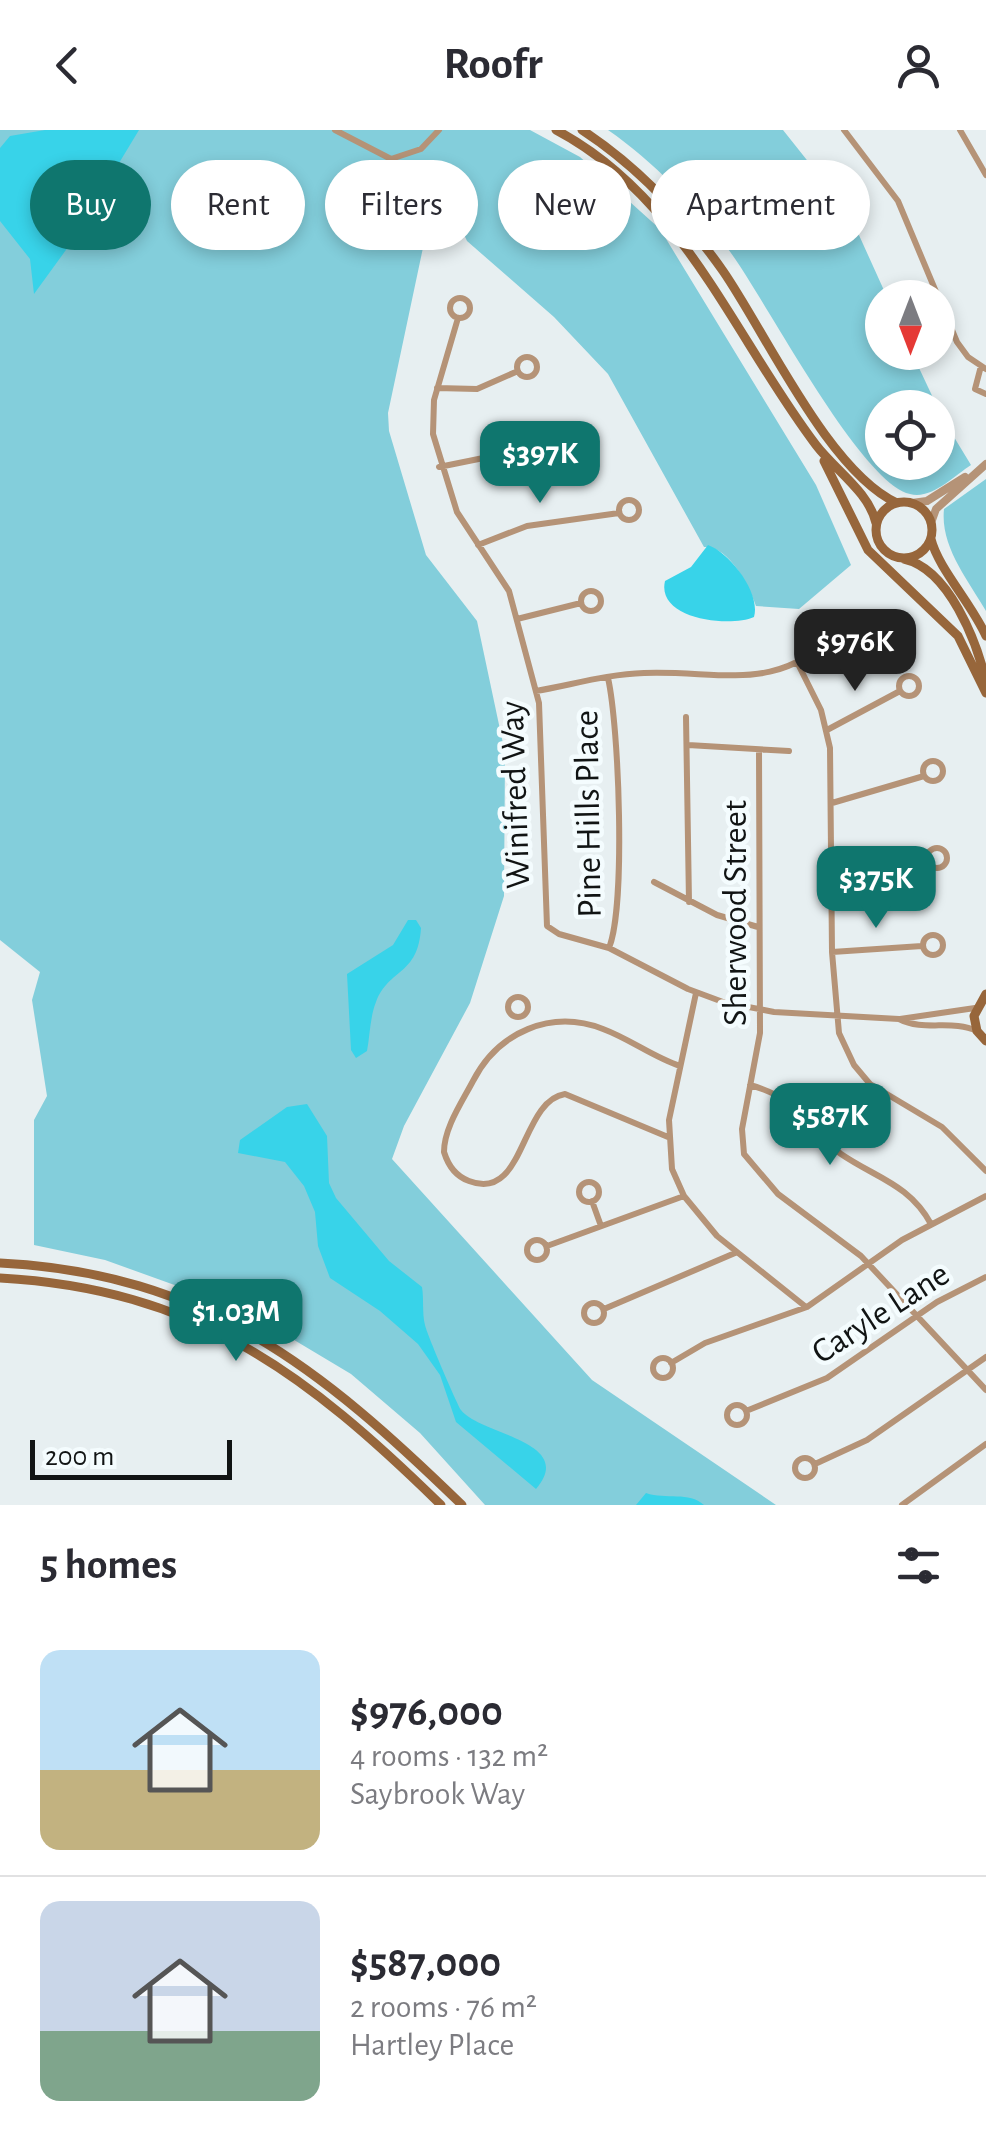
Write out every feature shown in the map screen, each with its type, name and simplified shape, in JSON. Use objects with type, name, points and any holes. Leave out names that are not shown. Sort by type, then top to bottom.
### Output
[{"type":"main road","points":[[556,130],[628,182],[676,232],[816,445],[868,550],[958,636],[986,693]]},
{"type":"main road","points":[[582,130],[636,173],[681,217],[724,272],[826,434],[869,483],[897,503]]},
{"type":"main road","points":[[816,445],[867,500],[878,542],[926,568],[942,587],[970,635],[986,684]]},
{"type":"main road","points":[[876,523],[880,514],[897,503],[912,503],[931,523],[934,552],[962,588],[986,636]]},
{"type":"main road","points":[[902,558],[916,556],[931,538]]},
{"type":"main road","points":[[986,994],[975,1008],[977,1031],[986,1041]]},
{"type":"main road","points":[[0,1263],[63,1269],[123,1282],[229,1322],[308,1367],[381,1426],[462,1505]]},
{"type":"main road","points":[[0,1278],[102,1292],[164,1309],[219,1333],[302,1379],[362,1429],[441,1505]]},
{"type":"main road","points":[[102,1292],[111,1283],[123,1282]]},
{"type":"street","points":[[335,130],[390,159],[408,157],[430,141],[435,130]]},
{"type":"street","points":[[844,130],[894,194],[957,342],[984,368],[974,382],[975,389],[986,394]]},
{"type":"street","points":[[960,130],[986,174]]},
{"type":"street","name":"Winifred Way","points":[[458,318],[437,388],[432,422],[440,467],[457,512],[509,590],[536,692],[544,752],[544,920],[559,934],[608,948],[696,992],[760,1010],[898,1019]]},
{"type":"street","points":[[437,388],[477,389],[518,372]]},
{"type":"street","points":[[440,467],[572,440]]},
{"type":"street","points":[[912,503],[927,501],[986,464]]},
{"type":"street","points":[[931,523],[936,509],[974,473]]},
{"type":"street","points":[[478,546],[527,526],[619,513]]},
{"type":"street","points":[[517,619],[581,603]]},
{"type":"street","points":[[536,692],[648,672],[754,677],[798,664],[840,631]]},
{"type":"street","points":[[798,664],[827,730],[832,803],[834,1014],[843,1046],[870,1084],[942,1126],[986,1171]]},
{"type":"street","name":"Pine Hills Place","points":[[608,678],[616,746],[617,830],[615,918],[608,948]]},
{"type":"street","points":[[827,730],[900,691]]},
{"type":"street","points":[[686,717],[689,902]]},
{"type":"street","points":[[688,745],[789,751]]},
{"type":"street","name":"Sherwood Street","points":[[758,750],[760,1040],[741,1139],[748,1162],[778,1194],[868,1263],[986,1390]]},
{"type":"street","points":[[832,803],[924,776]]},
{"type":"street","points":[[832,876],[927,860]]},
{"type":"street","points":[[654,882],[689,902],[758,927]]},
{"type":"street","points":[[832,952],[922,946]]},
{"type":"street","points":[[696,992],[668,1137],[672,1169],[684,1196],[735,1252],[806,1307]]},
{"type":"street","points":[[898,1019],[975,1008]]},
{"type":"street","points":[[521,1016],[526,1028]]},
{"type":"street","points":[[898,1019],[920,1027],[964,1026],[977,1031]]},
{"type":"street","points":[[668,1137],[578,1096],[558,1094],[542,1105],[504,1176],[482,1184],[461,1177],[446,1159],[447,1134],[486,1060],[526,1028],[561,1022],[590,1024],[680,1066]]},
{"type":"street","points":[[750,1085],[784,1096],[841,1154],[903,1188],[930,1224]]},
{"type":"street","points":[[547,1246],[684,1196]]},
{"type":"street","points":[[672,1363],[713,1340],[806,1307],[930,1224],[986,1196]]},
{"type":"street","points":[[592,1202],[602,1226]]},
{"type":"street","points":[[604,1309],[735,1252]]},
{"type":"street","name":"Caryle Lane","points":[[746,1410],[827,1378],[917,1316],[986,1277]]},
{"type":"street","points":[[815,1464],[867,1440],[986,1357]]},
{"type":"street","points":[[902,1505],[986,1444]]},
{"type":"shaded area","points":[[0,130],[530,130],[580,157],[583,160],[498,160],[498,250],[631,250],[631,203],[651,221],[651,250],[673,250],[816,485],[851,565],[799,609],[756,606],[729,559],[704,547],[608,374],[554,317],[477,250],[478,160],[325,160],[325,250],[423,250],[388,413],[389,431],[426,555],[477,621],[505,753],[504,896],[470,1003],[404,1126],[392,1159],[592,1380],[776,1505],[485,1505],[420,1433],[351,1374],[244,1310],[105,1260],[34,1245],[34,1120],[47,1096],[32,1000],[40,972],[0,940]]},
{"type":"shaded area","points":[[45,130],[139,130],[121,160],[30,160],[30,250],[66,250],[34,294],[30,259],[0,221],[0,148],[10,136]]},
{"type":"shaded area","points":[[608,130],[783,130],[807,160],[651,160],[651,165]]},
{"type":"shaded area","points":[[729,250],[866,250],[879,280],[865,280],[865,370],[920,370],[929,390],[865,390],[865,457],[813,385]]},
{"type":"shaded area","points":[[955,439],[971,465],[955,477]]},
{"type":"shaded area","points":[[986,479],[986,611],[951,549],[944,509]]},
{"type":"shaded area","points":[[887,480],[950,480],[918,495]]},
{"type":"shaded area","points":[[708,545],[742,575],[753,597],[754,617],[728,621],[697,617],[683,612],[665,594],[665,581],[691,567]]},
{"type":"shaded area","points":[[408,920],[416,920],[421,928],[415,955],[382,991],[372,1014],[367,1051],[356,1058],[351,1050],[347,974],[393,945]]},
{"type":"shaded area","points":[[307,1104],[327,1136],[329,1183],[336,1198],[389,1261],[422,1287],[427,1330],[461,1410],[471,1419],[535,1450],[544,1460],[545,1473],[536,1489],[456,1422],[440,1375],[418,1344],[380,1311],[330,1278],[318,1246],[315,1212],[304,1186],[285,1162],[238,1153],[240,1140],[287,1107]]},
{"type":"shaded area","points":[[646,1493],[691,1498],[704,1505],[636,1505]]}]
